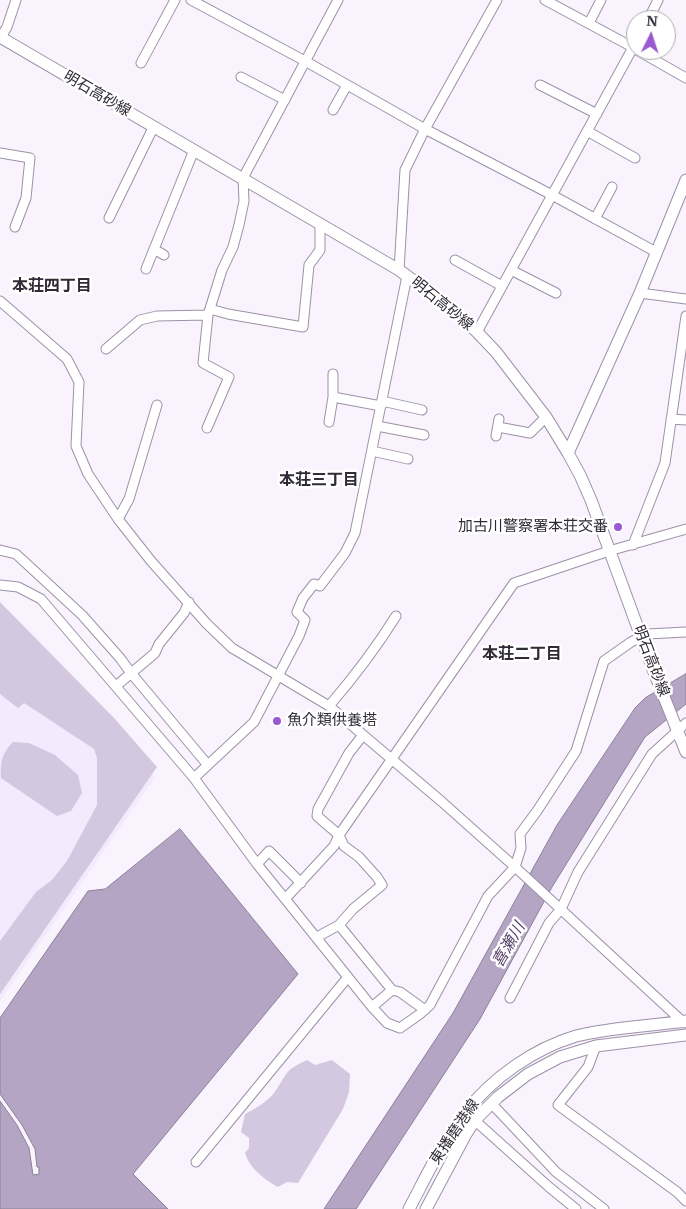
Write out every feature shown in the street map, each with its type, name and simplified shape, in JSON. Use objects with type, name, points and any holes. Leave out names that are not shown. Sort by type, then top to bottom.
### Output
[{"type":"main road","name":"明石高砂線","points":[[0,38],[154,126],[403,273],[449,307],[477,332],[496,352],[546,417],[568,453],[588,492],[654,672],[680,727],[686,752]]},
{"type":"main road","points":[[568,453],[640,293],[686,180]]},
{"type":"main road","name":"東播磨港線","points":[[409,1209],[437,1156],[465,1113],[488,1087],[525,1059],[576,1036],[609,1030],[684,1023]]},
{"type":"main road","name":"東播磨港線","points":[[426,1209],[466,1134],[476,1120],[528,1074],[560,1057],[596,1046],[686,1035]]},
{"type":"street","points":[[0,38],[7,27],[16,0]]},
{"type":"street","points":[[141,63],[175,0]]},
{"type":"street","points":[[191,0],[305,61],[425,129],[656,252]]},
{"type":"street","points":[[194,778],[254,722],[299,636],[305,620],[297,612],[303,598],[314,584],[320,586],[345,553],[355,533],[382,403],[403,273],[405,170],[425,129],[497,0]]},
{"type":"street","points":[[545,0],[626,42]]},
{"type":"street","points":[[588,23],[602,0]]},
{"type":"street","points":[[207,428],[229,377],[204,363],[209,312],[239,225],[244,201],[243,178],[336,1]]},
{"type":"street","points":[[477,332],[628,60]]},
{"type":"street","points":[[656,60],[686,78]]},
{"type":"street","points":[[241,77],[285,100]]},
{"type":"street","points":[[333,110],[347,85]]},
{"type":"street","points":[[540,85],[597,114]]},
{"type":"street","points":[[110,218],[154,126]]},
{"type":"street","points":[[587,132],[635,158]]},
{"type":"street","points":[[146,269],[194,150]]},
{"type":"street","points":[[0,153],[30,158],[26,198],[15,227]]},
{"type":"street","points":[[595,219],[612,187]]},
{"type":"street","points":[[106,350],[140,320],[157,316],[209,312],[303,327],[309,265],[320,250],[320,223]]},
{"type":"street","points":[[154,249],[164,255]]},
{"type":"street","points":[[454,260],[502,286]]},
{"type":"street","points":[[511,270],[556,293]]},
{"type":"street","points":[[640,293],[686,299]]},
{"type":"street","points":[[0,302],[67,359],[79,382],[76,446],[88,474],[118,519],[207,624],[232,648],[329,706],[515,867],[684,1023]]},
{"type":"street","points":[[632,545],[665,463],[671,419],[682,370],[686,316]]},
{"type":"street","points":[[330,422],[334,374]]},
{"type":"street","points":[[333,397],[422,410]]},
{"type":"street","points":[[118,519],[129,499],[158,405]]},
{"type":"street","points":[[498,427],[530,433],[546,417]]},
{"type":"street","points":[[671,419],[686,420]]},
{"type":"street","points":[[377,426],[424,435]]},
{"type":"street","points":[[372,452],[408,459]]},
{"type":"street","points":[[286,898],[334,846],[339,835],[514,583],[609,551],[686,529]]},
{"type":"street","points":[[0,550],[16,554],[82,615],[207,764]]},
{"type":"street","points":[[0,585],[18,587],[41,599],[194,778],[257,864],[372,1007],[387,1023],[400,1028],[430,1005],[488,896],[515,867],[521,848],[520,834],[576,751],[604,661],[631,642],[647,634],[686,632]]},
{"type":"street","points":[[116,686],[155,653],[164,638],[184,613],[189,602]]},
{"type":"street","points":[[329,706],[377,647],[396,616]]},
{"type":"street","points":[[510,998],[549,923],[561,909],[578,872],[597,840],[652,754],[680,727]]},
{"type":"street","points":[[317,937],[340,925],[353,909],[382,885],[359,857],[344,846],[339,835],[318,816],[318,809],[349,753],[363,735]]},
{"type":"street","points":[[257,864],[269,852],[301,883]]},
{"type":"street","points":[[340,925],[392,990],[400,992],[425,1010]]},
{"type":"street","points":[[196,1162],[348,977]]},
{"type":"street","points":[[372,1007],[392,990]]},
{"type":"street","points":[[596,1046],[588,1067],[558,1105],[677,1192],[686,1201]]},
{"type":"street","points":[[492,1104],[556,1172],[604,1209]]},
{"type":"street","points":[[465,1113],[476,1120],[549,1187],[576,1209]]},
{"type":"shaded area","points":[[0,602],[114,718],[157,767],[0,994],[0,941],[36,892],[52,880],[67,861],[97,805],[97,758],[94,749],[24,703],[18,708],[0,694]]},
{"type":"shaded area","points":[[0,612],[86,701],[155,777],[0,1001]]},
{"type":"shaded area","points":[[13,742],[29,743],[55,755],[78,775],[82,793],[71,811],[57,816],[1,778],[2,758]]},
{"type":"shaded area","points":[[307,1060],[315,1065],[332,1060],[350,1074],[349,1092],[343,1109],[298,1183],[287,1182],[278,1187],[258,1173],[247,1159],[245,1153],[249,1148],[249,1138],[241,1132],[245,1114],[268,1099],[290,1070]]},
{"type":"water","name":"喜瀬川","points":[[686,674],[686,704],[645,737],[552,887],[480,1019],[356,1209],[324,1209],[453,1013],[557,825],[635,708],[645,698]]},
{"type":"water","points":[[180,829],[298,974],[133,1174],[168,1209],[0,1209],[0,1101],[17,1125],[29,1148],[33,1175],[39,1174],[39,1167],[37,1167],[35,1149],[22,1125],[0,1094],[0,1018],[88,891],[105,889]]},
{"type":"place","name":"加古川警察署本荘交番","points":[[618,527]]},
{"type":"place","name":"魚介類供養塔","points":[[277,721]]},
{"type":"district","name":"本荘四丁目","points":[[52,286]]},
{"type":"district","name":"本荘三丁目","points":[[319,480]]},
{"type":"district","name":"本荘二丁目","points":[[522,654]]}]
